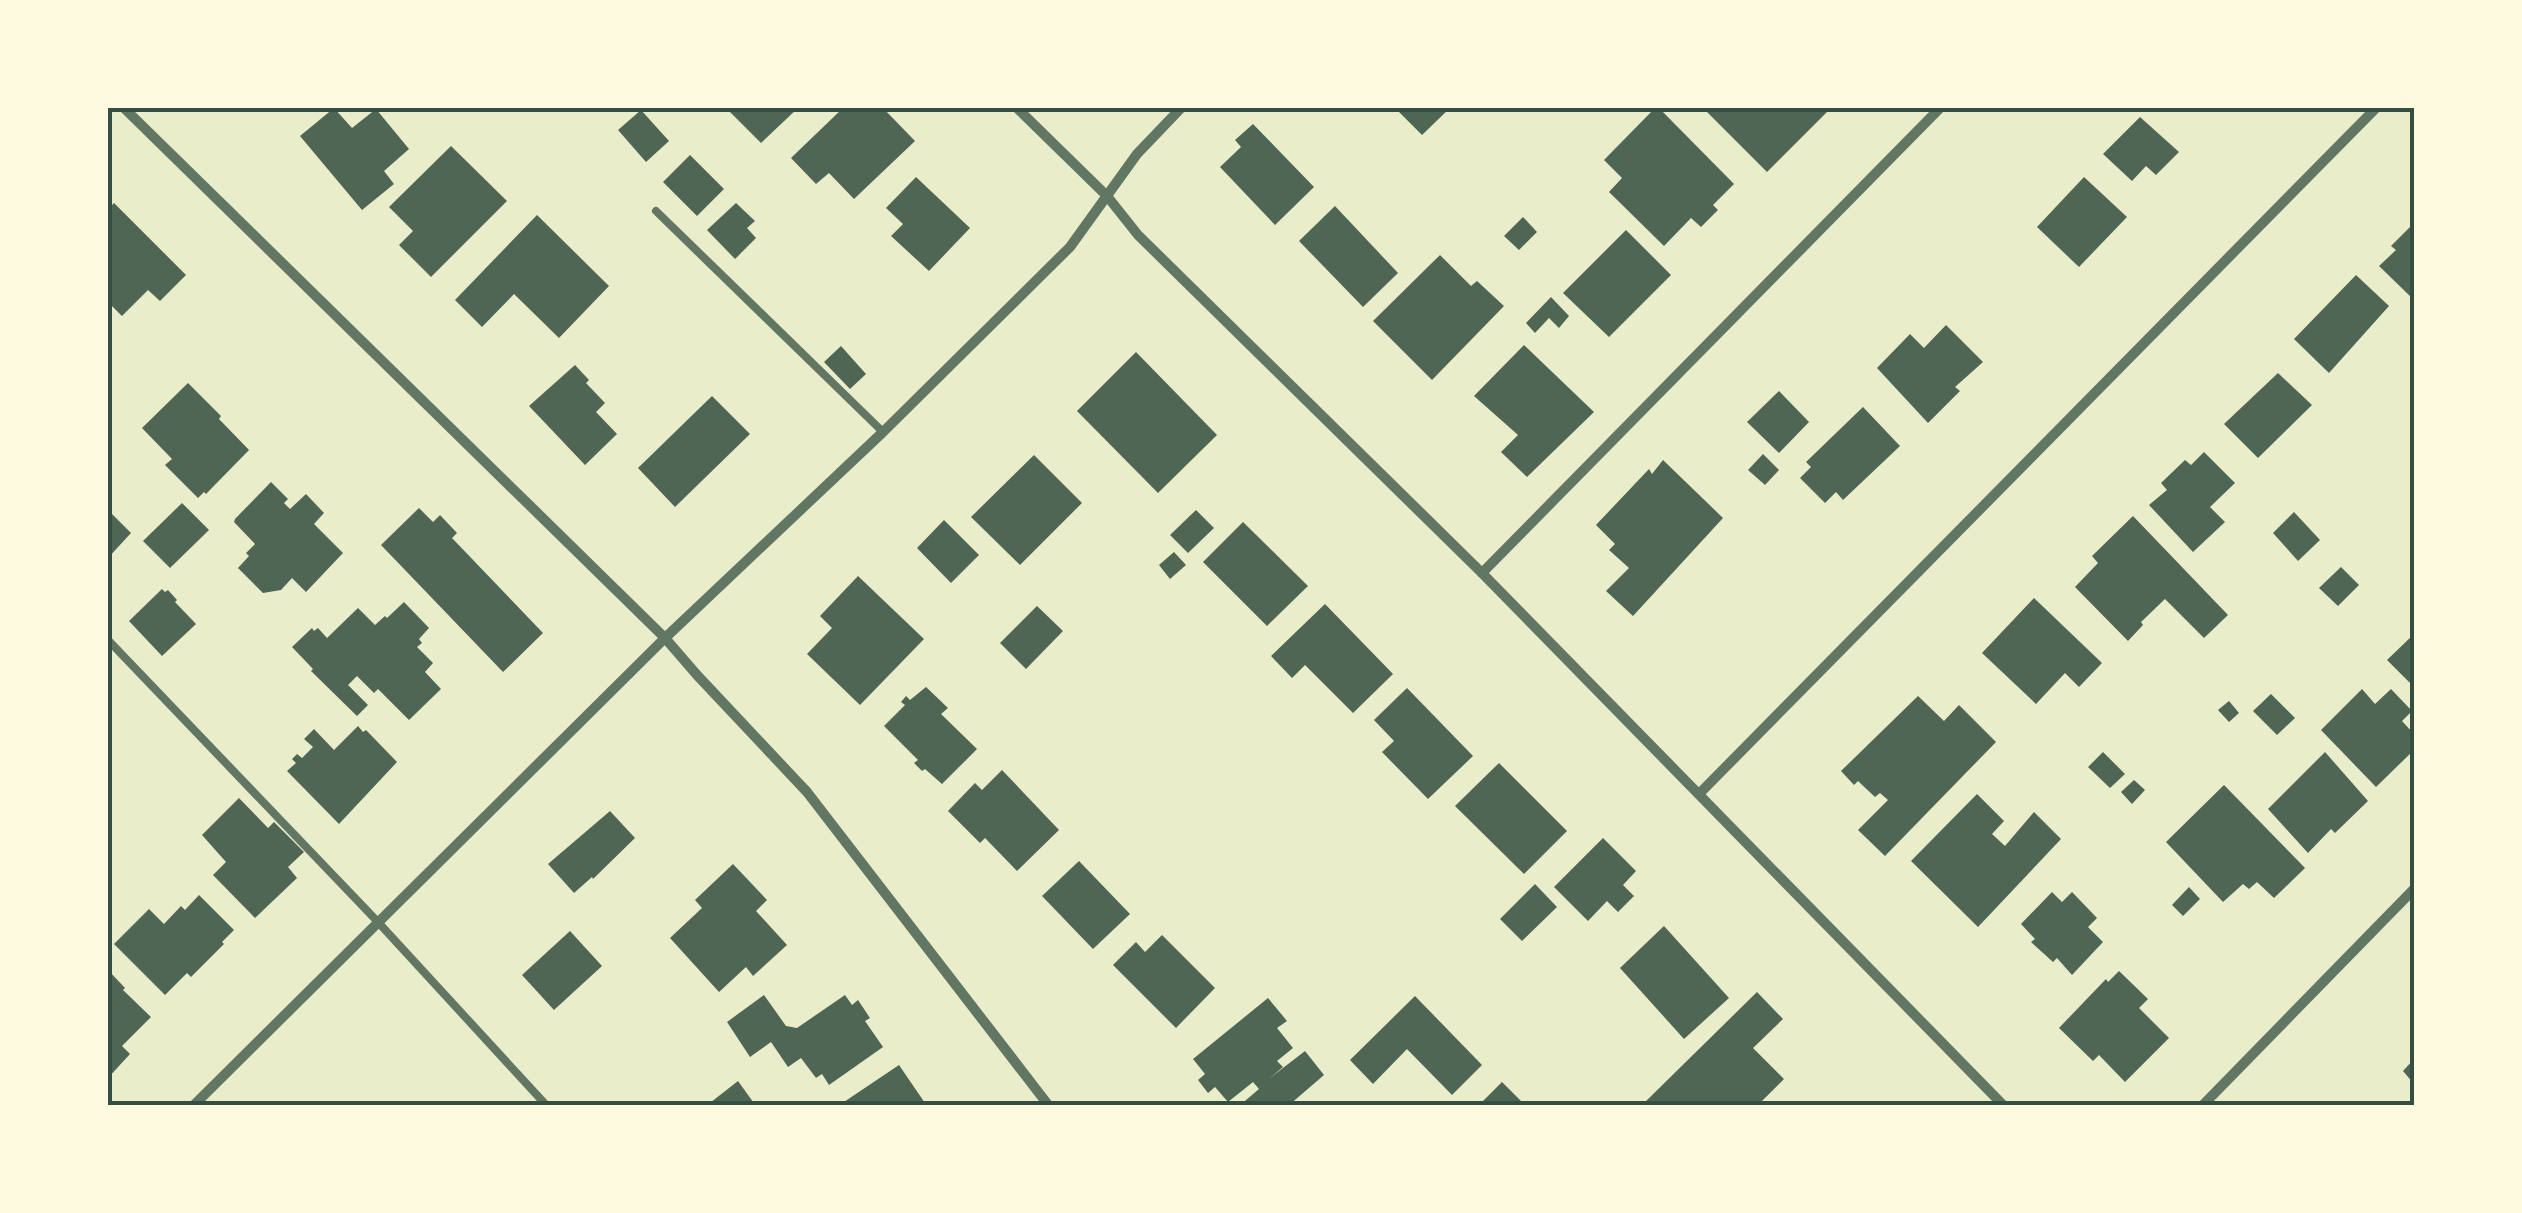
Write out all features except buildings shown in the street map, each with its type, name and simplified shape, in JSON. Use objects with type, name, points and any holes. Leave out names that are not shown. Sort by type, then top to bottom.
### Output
[{"type":"street","points":[[124,108],[665,638],[807,792],[1049,1106]]},
{"type":"street","points":[[1018,108],[1106,196],[1138,235],[1482,574],[2004,1106]]},
{"type":"street","points":[[193,1106],[665,638],[883,432],[1070,246],[1137,154],[1181,108]]},
{"type":"street","points":[[1482,574],[1940,108]]},
{"type":"street","points":[[1699,794],[2376,108]]},
{"type":"street","points":[[2202,1106],[2414,889]]},
{"type":"lane","points":[[656,211],[883,432]]},
{"type":"lane","points":[[108,640],[377,921],[547,1106]]}]
